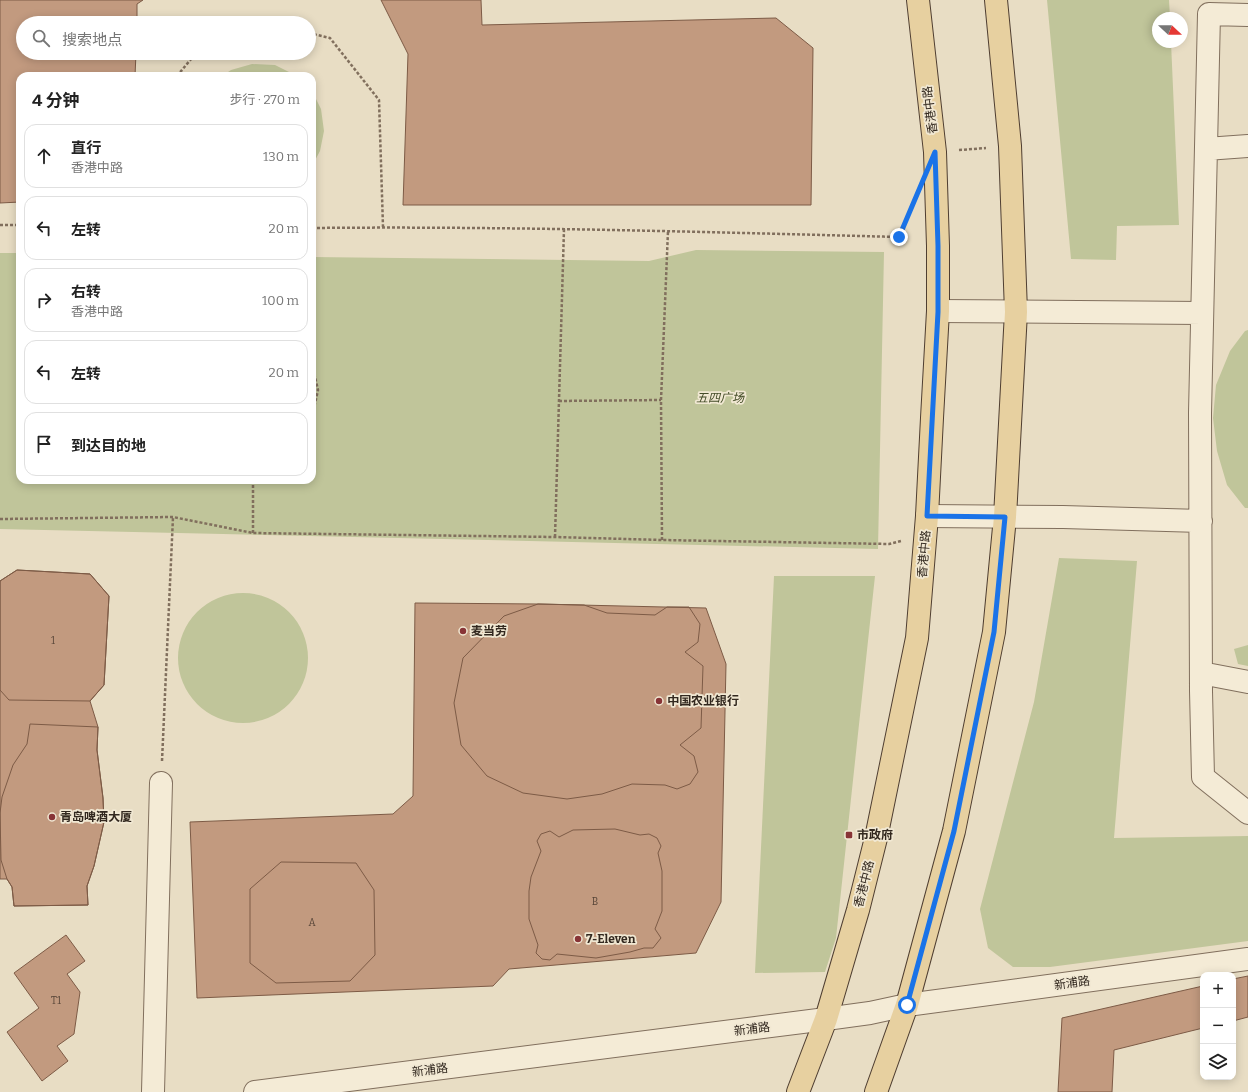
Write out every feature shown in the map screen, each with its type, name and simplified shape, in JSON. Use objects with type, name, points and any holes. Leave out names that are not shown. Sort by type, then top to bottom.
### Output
[{"type":"main road","name":"香港中路","points":[[798,1092],[826,1019],[856,917],[876,838],[917,638],[926,526],[938,312],[938,246],[935,152],[918,0]]},
{"type":"main road","points":[[876,1092],[907,1005],[954,831],[993,639],[1005,517],[1016,312],[1010,146],[996,0]]},
{"type":"street","points":[[1248,15],[1209,14],[1200,413],[1203,778],[1248,813]]},
{"type":"street","points":[[1206,149],[1248,146]]},
{"type":"street","points":[[938,312],[1202,313]]},
{"type":"street","points":[[926,526],[1005,517],[1201,521]]},
{"type":"street","points":[[1201,673],[1248,682]]},
{"type":"street","points":[[152,1092],[161,783]]},
{"type":"street","name":"新浦路","points":[[255,1092],[826,1019],[870,1013],[907,1005],[1248,959]]},
{"type":"path","points":[[316,35],[330,38],[379,100],[383,227]]},
{"type":"path","points":[[180,72],[190,60]]},
{"type":"path","points":[[935,152],[1010,146]]},
{"type":"path","points":[[316,228],[383,227],[564,229],[899,237],[914,201]]},
{"type":"path","points":[[0,225],[16,226]]},
{"type":"path","points":[[555,537],[564,229]]},
{"type":"path","points":[[662,540],[661,400],[668,231]]},
{"type":"path","points":[[316,381],[318,390],[316,399]]},
{"type":"path","points":[[559,401],[661,400]]},
{"type":"path","points":[[253,484],[253,533]]},
{"type":"path","points":[[0,519],[173,517],[253,533],[555,537],[889,544],[926,526]]},
{"type":"path","points":[[161,783],[173,517]]},
{"type":"green space","points":[[1047,0],[1169,0],[1170,12],[1152,12],[1152,48],[1171,48],[1179,225],[1117,226],[1116,260],[1071,259]]},
{"type":"green space","points":[[252,64],[275,65],[289,72],[228,72]]},
{"type":"green space","points":[[316,99],[321,109],[324,131],[320,151],[316,158]]},
{"type":"green space","name":"五四广场","points":[[696,250],[884,252],[878,549],[0,529],[0,253],[16,253],[16,484],[316,484],[316,257],[649,261]]},
{"type":"green space","points":[[1248,330],[1248,508],[1245,508],[1227,485],[1217,451],[1213,418],[1216,385],[1230,351],[1245,331]]},
{"type":"green space","points":[[1059,558],[1137,561],[1114,838],[1248,836],[1248,941],[1050,967],[1013,967],[988,948],[980,909],[1034,702]]},
{"type":"green space","points":[[774,576],[875,576],[836,938],[825,972],[755,973]]},
{"type":"green space","points":[[243,593],[256,594],[268,598],[289,612],[303,633],[307,645],[307,671],[303,683],[289,704],[268,718],[256,722],[243,723],[230,722],[218,718],[197,704],[183,683],[179,671],[178,658],[179,645],[183,633],[197,612],[218,598],[230,594]]},
{"type":"green space","points":[[1248,645],[1248,666],[1238,664],[1234,649]]},
{"type":"building","points":[[0,0],[143,0],[137,4],[137,16],[16,16],[16,60],[136,60],[135,72],[16,72],[16,202],[0,203]]},
{"type":"building","points":[[381,0],[481,0],[482,25],[776,18],[813,48],[811,205],[403,205],[408,54]]},
{"type":"building","points":[[17,570],[90,574],[109,596],[104,685],[90,701],[98,727],[97,750],[103,798],[104,822],[94,866],[87,886],[88,905],[14,906],[12,887],[7,879],[0,879],[0,581]]},
{"type":"building","points":[[17,570],[90,574],[109,596],[104,685],[90,701],[9,700],[0,690],[0,581]]},
{"type":"building","points":[[415,603],[706,608],[726,664],[721,902],[696,953],[509,969],[493,986],[197,998],[190,822],[393,814],[413,796]]},
{"type":"building","points":[[538,604],[584,605],[607,613],[655,615],[667,607],[689,607],[700,624],[698,642],[685,652],[703,666],[701,728],[680,745],[694,756],[698,772],[690,784],[677,789],[665,785],[632,784],[602,794],[567,799],[523,793],[487,776],[461,745],[454,703],[463,658],[504,616]]},
{"type":"building","name":"青岛啤酒大厦","points":[[30,724],[98,727],[97,750],[103,798],[104,822],[94,866],[87,886],[88,905],[14,906],[12,887],[7,879],[1,860],[0,813],[2,797],[13,765],[27,744]]},
{"type":"building","points":[[615,829],[640,835],[649,834],[657,838],[661,846],[658,853],[662,871],[662,911],[655,929],[661,938],[653,948],[644,948],[596,958],[557,954],[550,960],[542,959],[536,953],[538,945],[529,919],[529,891],[531,877],[541,851],[537,841],[541,834],[550,831],[559,837],[573,830]]},
{"type":"building","points":[[281,862],[356,863],[374,890],[375,955],[350,981],[276,983],[250,963],[250,889]]},
{"type":"building","points":[[66,935],[85,961],[67,974],[80,992],[74,1034],[57,1046],[68,1061],[42,1081],[7,1032],[39,1008],[14,973]]},
{"type":"building","points":[[1248,976],[1248,1017],[1236,1020],[1236,1008],[1236,978]]},
{"type":"building","points":[[1200,987],[1200,1029],[1114,1050],[1112,1092],[1058,1092],[1062,1018]]},
{"type":"place","name":"麦当劳","points":[[463,631]]},
{"type":"place","name":"中国农业银行","points":[[659,701]]},
{"type":"place","name":"青岛啤酒大厦","points":[[52,817]]},
{"type":"place","name":"市政府","points":[[849,835]]},
{"type":"place","name":"7-Eleven","points":[[578,939]]},
{"type":"route","points":[[899,237],[935,152],[938,246],[938,312],[927,516],[1005,517],[994,632],[954,831],[907,1005]]}]
